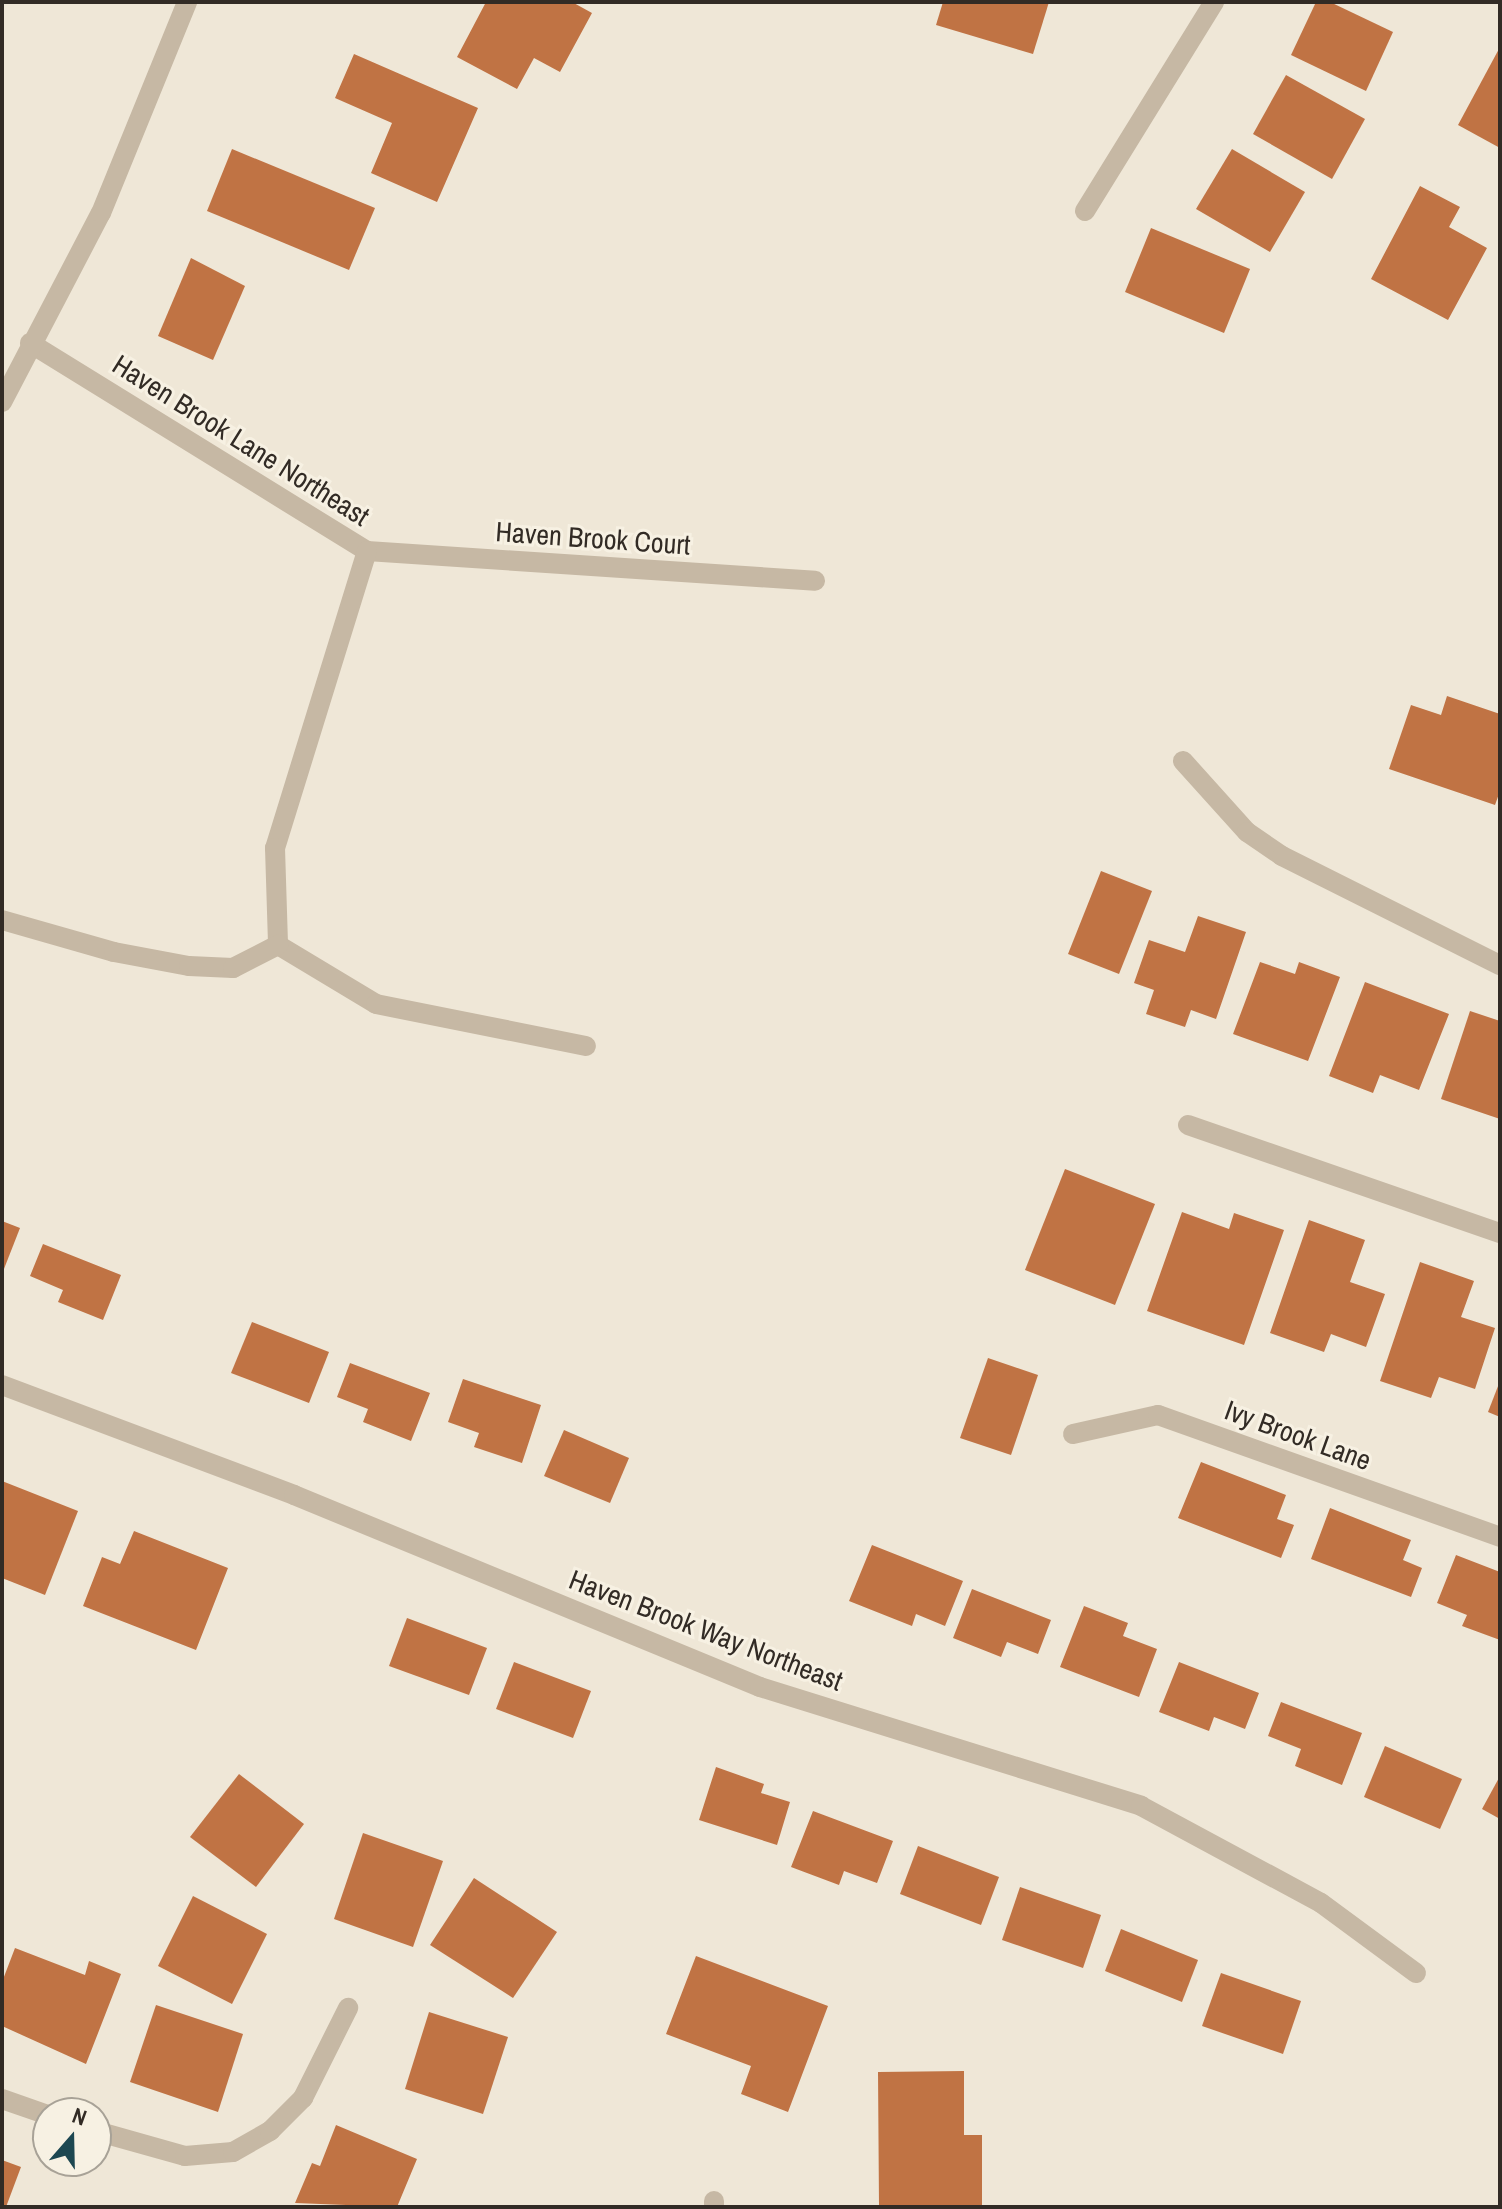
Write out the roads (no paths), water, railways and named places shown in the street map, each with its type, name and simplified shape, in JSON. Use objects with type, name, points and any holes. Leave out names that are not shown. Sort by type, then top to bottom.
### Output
[{"type":"street","points":[[2,402],[30,343],[101,213],[187,2]]},
{"type":"street","points":[[1085,211],[1214,2]]},
{"type":"street","name":"Haven Brook Lane Northeast","points":[[30,343],[367,551],[275,848],[278,945]]},
{"type":"street","name":"Haven Brook Court","points":[[367,551],[815,581]]},
{"type":"street","points":[[1183,761],[1247,832],[1282,856],[1500,965]]},
{"type":"street","points":[[2,920],[114,952],[189,966],[233,968],[278,945],[376,1004],[586,1046]]},
{"type":"street","points":[[1188,1125],[1500,1233]]},
{"type":"street","name":"Haven Brook Way Northeast","points":[[2,1385],[294,1495],[760,1687],[1141,1806],[1321,1903],[1416,1973]]},
{"type":"street","name":"Ivy Brook Lane","points":[[1073,1434],[1158,1415],[1500,1537]]},
{"type":"street","points":[[112,2135],[185,2156],[233,2152],[270,2131],[303,2098],[348,2008]]},
{"type":"street","points":[[2,2099],[32,2109]]}]
